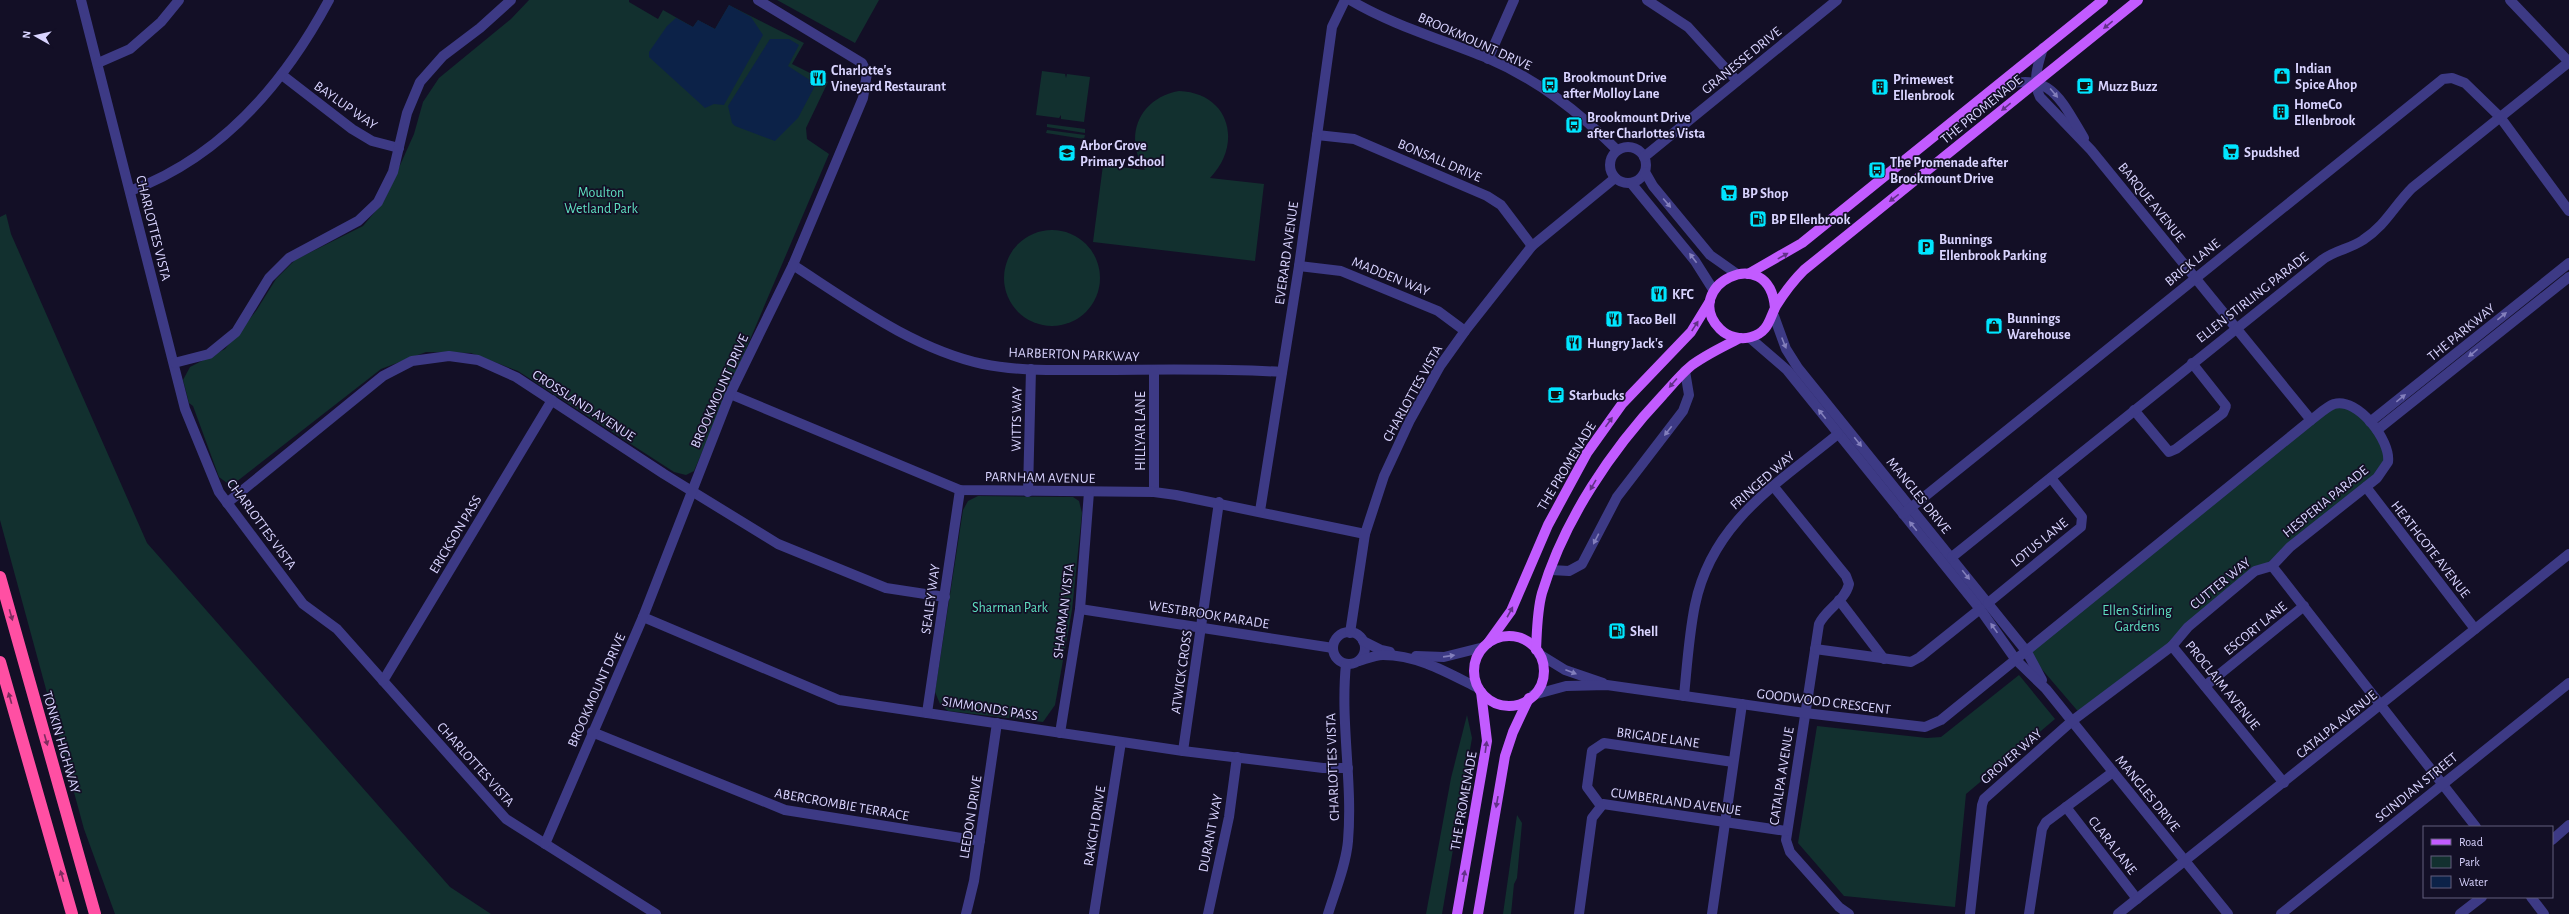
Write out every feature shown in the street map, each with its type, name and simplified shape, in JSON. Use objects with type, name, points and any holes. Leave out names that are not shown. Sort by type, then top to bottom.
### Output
[{"type":"highway","name":"TONKIN HIGHWAY","points":[[0,577],[95,914]]},
{"type":"highway","points":[[0,662],[72,914]]},
{"type":"highway","points":[[82,868],[98,914]]},
{"type":"main road","name":"THE PROMENADE","points":[[1748,274],[1802,243],[2103,0]]},
{"type":"main road","name":"THE PROMENADE","points":[[1774,312],[1804,270],[2138,0]]},
{"type":"main road","points":[[1478,914],[1505,756],[1513,732],[1542,678],[1543,668],[1537,652],[1539,605],[1551,570],[1567,534],[1607,464],[1651,408],[1685,371],[1704,357],[1765,330],[1774,312],[1774,298],[1768,286],[1757,277],[1748,274],[1737,274],[1723,280],[1714,291],[1710,301],[1712,317],[1721,330],[1730,336],[1745,338]]},
{"type":"main road","name":"THE PROMENADE","points":[[1486,645],[1511,611],[1548,525],[1587,453],[1622,404],[1691,332],[1710,301]]},
{"type":"main road","points":[[1531,697],[1516,705],[1506,705],[1492,701],[1480,690],[1474,674],[1475,664],[1486,645],[1501,637],[1511,636],[1525,640],[1537,652]]},
{"type":"main road","name":"THE PROMENADE","points":[[1457,914],[1487,741],[1480,690]]},
{"type":"street","name":"CHARLOTTES VISTA","points":[[81,0],[185,409],[219,492],[303,604],[338,629],[506,819],[656,914]]},
{"type":"street","points":[[98,63],[130,49],[161,22],[179,0]]},
{"type":"street","points":[[130,191],[162,179],[204,152],[252,109],[282,75],[308,38],[329,0]]},
{"type":"street","points":[[174,363],[209,354],[236,332],[269,278],[289,258],[358,221],[378,202],[393,172],[407,113],[420,82],[443,56],[480,28],[511,0]]},
{"type":"street","name":"BROOKMOUNT DRIVE","points":[[545,844],[592,732],[643,617],[691,490],[730,394],[793,265],[863,98],[867,73],[862,63],[758,0]]},
{"type":"street","name":"EVERARD AVENUE","points":[[1260,511],[1299,266],[1332,27],[1345,0]]},
{"type":"street","name":"BROOKMOUNT DRIVE","points":[[1350,0],[1374,13],[1488,59],[1552,93],[1584,117],[1617,150]]},
{"type":"street","points":[[1488,59],[1514,0]]},
{"type":"street","points":[[1647,0],[1680,20],[1692,30],[1737,81]]},
{"type":"street","name":"GRANESSE DRIVE","points":[[1644,157],[1836,0]]},
{"type":"street","points":[[2510,0],[2569,62]]},
{"type":"street","points":[[2036,83],[2043,48]]},
{"type":"street","name":"ELLEN STIRLING PARADE","points":[[1952,557],[2192,363],[2334,251],[2354,246],[2365,239],[2388,220],[2401,199],[2412,188],[2569,62]]},
{"type":"street","name":"BAYLUP WAY","points":[[282,75],[352,129],[372,141],[399,148]]},
{"type":"street","name":"BRICK LANE","points":[[1908,511],[2443,79],[2452,78],[2465,83],[2500,117],[2569,211]]},
{"type":"street","name":"BARQUE AVENUE","points":[[1992,89],[2022,81],[2036,83],[2053,90],[2091,150],[2311,420]]},
{"type":"street","name":"BONSALL DRIVE","points":[[1317,135],[1354,139],[1487,196],[1501,205],[1532,246]]},
{"type":"street","points":[[1645,172],[1640,179],[1632,183],[1620,182],[1615,178],[1610,164],[1617,150],[1632,147],[1644,157],[1645,172],[1653,186],[1710,255],[1737,274]]},
{"type":"street","name":"CHARLOTTES VISTA","points":[[1350,633],[1365,534],[1384,476],[1410,420],[1440,366],[1465,330],[1532,246],[1615,178]]},
{"type":"street","points":[[1632,183],[1695,261],[1714,291]]},
{"type":"street","name":"THE PARKWAY","points":[[2374,426],[2569,263]]},
{"type":"street","name":"HARBERTON PARKWAY","points":[[793,265],[894,328],[943,351],[984,364],[1031,370],[1282,372]]},
{"type":"street","name":"MADDEN WAY","points":[[1299,266],[1340,271],[1438,311],[1465,330]]},
{"type":"street","name":"THE PARKWAY","points":[[2374,426],[2569,277]]},
{"type":"street","name":"MANGLES DRIVE","points":[[1774,312],[1790,356],[1908,511],[1984,606],[2026,652],[2046,689]]},
{"type":"street","name":"MANGLES DRIVE","points":[[1745,338],[1777,360],[1838,434],[1952,557],[1984,606],[2016,660],[2046,689],[2228,914]]},
{"type":"street","name":"CROSSLAND AVENUE","points":[[227,503],[383,376],[412,361],[449,356],[478,360],[516,377],[691,490],[778,544],[886,588],[945,597]]},
{"type":"street","points":[[2134,410],[2169,452],[2176,449],[2223,413],[2226,406],[2192,363]]},
{"type":"street","name":"WITTS WAY","points":[[1028,492],[1031,370]]},
{"type":"street","name":"HILLYAR LANE","points":[[1154,370],[1154,492]]},
{"type":"street","points":[[1551,570],[1568,571],[1582,564],[1617,497],[1683,411],[1689,395],[1685,371]]},
{"type":"street","points":[[1796,382],[1804,386],[1812,384]]},
{"type":"street","name":"PARNHAM AVENUE","points":[[730,394],[960,490],[996,489],[1028,492],[1154,492],[1219,502],[1365,534]]},
{"type":"street","name":"ERICKSON PASS","points":[[384,681],[552,400]]},
{"type":"street","name":"HESPERIA PARADE","points":[[2026,652],[2311,420],[2334,404],[2352,406],[2374,426],[2387,448],[2388,462],[2377,478],[2290,547],[2272,566]]},
{"type":"street","name":"FRINGED WAY","points":[[1684,696],[1695,605],[1710,560],[1737,519],[1838,434]]},
{"type":"street","name":"LOTUS LANE","points":[[1815,649],[1884,659],[1915,661],[2081,526],[2082,517],[2051,478]]},
{"type":"street","name":"CATALPA AVENUE","points":[[1774,487],[1846,576],[1849,584],[1847,591],[1822,617],[1819,624],[1786,831],[1786,840],[1790,852],[1846,914],[1849,914]]},
{"type":"street","name":"HEATHCOTE AVENUE","points":[[2366,487],[2475,629]]},
{"type":"street","name":"SEALEY WAY","points":[[927,713],[960,490]]},
{"type":"street","name":"SHARMAN VISTA","points":[[1060,733],[1080,609],[1089,492]]},
{"type":"street","name":"ATWICK CROSS","points":[[1184,751],[1219,502]]},
{"type":"street","name":"CATALPA AVENUE","points":[[2118,914],[2381,706],[2569,554]]},
{"type":"street","points":[[2272,566],[2475,826]]},
{"type":"street","name":"CUTTER WAY","points":[[2172,646],[2188,627],[2255,571],[2272,566]]},
{"type":"street","points":[[1839,600],[1884,659]]},
{"type":"street","name":"ESCORT LANE","points":[[2205,686],[2304,606]]},
{"type":"street","name":"WESTBROOK PARADE","points":[[1080,609],[1201,626],[1333,648]]},
{"type":"street","name":"SIMMONDS PASS","points":[[643,617],[839,700],[1184,751],[1323,768],[1348,768]]},
{"type":"street","points":[[1480,690],[1436,666],[1382,653],[1358,636],[1350,633],[1338,637],[1333,648],[1336,658],[1346,664],[1382,653],[1438,657],[1486,645]]},
{"type":"street","points":[[1359,661],[1364,652],[1363,641]]},
{"type":"street","name":"PROCLAIM AVENUE","points":[[2072,721],[2172,646],[2284,783]]},
{"type":"street","name":"GOODWOOD CRESCENT","points":[[1537,652],[1565,670],[1607,685]]},
{"type":"street","name":"GOODWOOD CRESCENT","points":[[1531,697],[1566,686],[1607,685],[1805,713],[1925,727],[1941,720],[2026,652]]},
{"type":"street","name":"CHARLOTTES VISTA","points":[[1328,914],[1348,842],[1350,802],[1343,694],[1346,664]]},
{"type":"street","name":"SCINDIAN STREET","points":[[2281,914],[2569,683]]},
{"type":"street","points":[[1712,914],[1742,704]]},
{"type":"street","name":"GROVER WAY","points":[[1970,914],[1982,805],[1984,799],[2072,721]]},
{"type":"street","name":"LEEDON DRIVE","points":[[966,914],[980,841],[997,723]]},
{"type":"street","name":"ABERCROMBIE TERRACE","points":[[592,732],[785,810],[980,841]]},
{"type":"street","name":"RAKICH DRIVE","points":[[1094,914],[1121,742]]},
{"type":"street","name":"BRIGADE LANE","points":[[1601,806],[1587,787],[1592,752],[1604,743],[1733,762]]},
{"type":"street","name":"DURANT WAY","points":[[1208,914],[1229,817],[1237,757]]},
{"type":"street","points":[[2029,914],[2039,836],[2046,822],[2113,772]]},
{"type":"street","name":"CUMBERLAND AVENUE","points":[[1579,914],[1592,818],[1603,804],[1786,831]]},
{"type":"street","name":"CLARA LANE","points":[[2066,807],[2137,900]]},
{"type":"street","points":[[2553,839],[2569,825]]},
{"type":"street","points":[[2460,914],[2481,898]]},
{"type":"street","points":[[2531,898],[2544,914]]},
{"type":"green space","name":"Moulton Wetland Park","points":[[529,0],[629,0],[629,2],[658,19],[663,10],[693,27],[698,20],[715,29],[729,5],[804,43],[792,64],[828,82],[806,128],[807,139],[829,154],[694,471],[686,475],[674,472],[518,371],[471,353],[426,352],[381,369],[231,486],[219,477],[193,406],[189,403],[183,380],[190,367],[225,349],[256,311],[276,279],[295,260],[363,226],[384,201],[414,134],[423,102],[439,78],[511,19]]},
{"type":"green space","points":[[777,0],[879,0],[855,43]]},
{"type":"green space","points":[[1042,71],[1065,74],[1066,78],[1067,74],[1090,77],[1084,122],[1061,119],[1061,115],[1059,118],[1036,115]]},
{"type":"green space","points":[[1179,91],[1196,94],[1210,101],[1220,110],[1226,122],[1228,136],[1226,150],[1220,165],[1210,178],[1264,184],[1255,261],[1093,242],[1103,165],[1145,170],[1135,145],[1139,121],[1145,110],[1154,102],[1165,95]]},
{"type":"green space","points":[[1047,124],[1085,129],[1085,133],[1047,127]]},
{"type":"green space","points":[[1047,130],[1085,135],[1084,139],[1046,133]]},
{"type":"green space","points":[[6,214],[11,234],[147,543],[450,887],[491,914],[115,914],[84,829],[0,520],[0,217]]},
{"type":"green space","points":[[1052,230],[1070,234],[1086,244],[1096,260],[1100,278],[1096,296],[1086,312],[1070,322],[1052,326],[1034,322],[1018,312],[1008,296],[1004,278],[1008,260],[1018,244],[1034,234]]},
{"type":"green space","name":"Ellen Stirling Gardens","points":[[2343,403],[2370,422],[2388,462],[2353,497],[2262,567],[2082,716],[2027,652],[2311,420]]},
{"type":"green space","name":"Sharman Park","points":[[978,496],[1073,497],[1079,501],[1082,513],[1072,610],[1055,705],[1043,722],[948,711],[940,704],[935,692],[963,510],[968,501]]},
{"type":"green space","points":[[2019,675],[2055,719],[1966,794],[1955,907],[1844,896],[1798,843],[1817,726],[1927,738],[1941,737]]},
{"type":"green space","points":[[1467,715],[1472,738],[1442,914],[1426,914],[1451,778]]},
{"type":"green space","points":[[1517,815],[1522,823],[1517,878],[1514,884],[1511,914],[1503,914]]},
{"type":"water","points":[[729,5],[751,17],[763,35],[724,105],[714,104],[705,108],[649,57],[649,52],[667,26],[676,18],[693,27],[698,20],[715,29]]},
{"type":"water","points":[[770,39],[789,39],[799,45],[788,66],[816,84],[798,118],[775,141],[735,126],[732,123],[728,106]]},
{"type":"place","name":"Indian Spice Ahop","points":[[2282,76]]},
{"type":"place","name":"Charlotte's Vineyard Restaurant","points":[[818,78]]},
{"type":"place","name":"Brookmount Drive after Molloy Lane","points":[[1550,85]]},
{"type":"place","name":"Muzz Buzz","points":[[2085,86]]},
{"type":"place","name":"Primewest Ellenbrook","points":[[1880,87]]},
{"type":"place","name":"HomeCo Ellenbrook","points":[[2281,112]]},
{"type":"place","name":"Brookmount Drive after Charlottes Vista","points":[[1574,125]]},
{"type":"place","name":"Spudshed","points":[[2231,152]]},
{"type":"place","name":"Arbor Grove Primary School","points":[[1067,153]]},
{"type":"place","name":"The Promenade after Brookmount Drive","points":[[1877,170]]},
{"type":"place","name":"BP Shop","points":[[1729,193]]},
{"type":"place","name":"BP Ellenbrook","points":[[1758,219]]},
{"type":"place","name":"Bunnings Ellenbrook Parking","points":[[1926,247]]},
{"type":"place","name":"KFC","points":[[1659,294]]},
{"type":"place","name":"Taco Bell","points":[[1614,319]]},
{"type":"place","name":"Bunnings Warehouse","points":[[1994,326]]},
{"type":"place","name":"Hungry Jack's","points":[[1574,343]]},
{"type":"place","name":"Starbucks","points":[[1556,395]]},
{"type":"place","name":"Shell","points":[[1617,631]]}]
